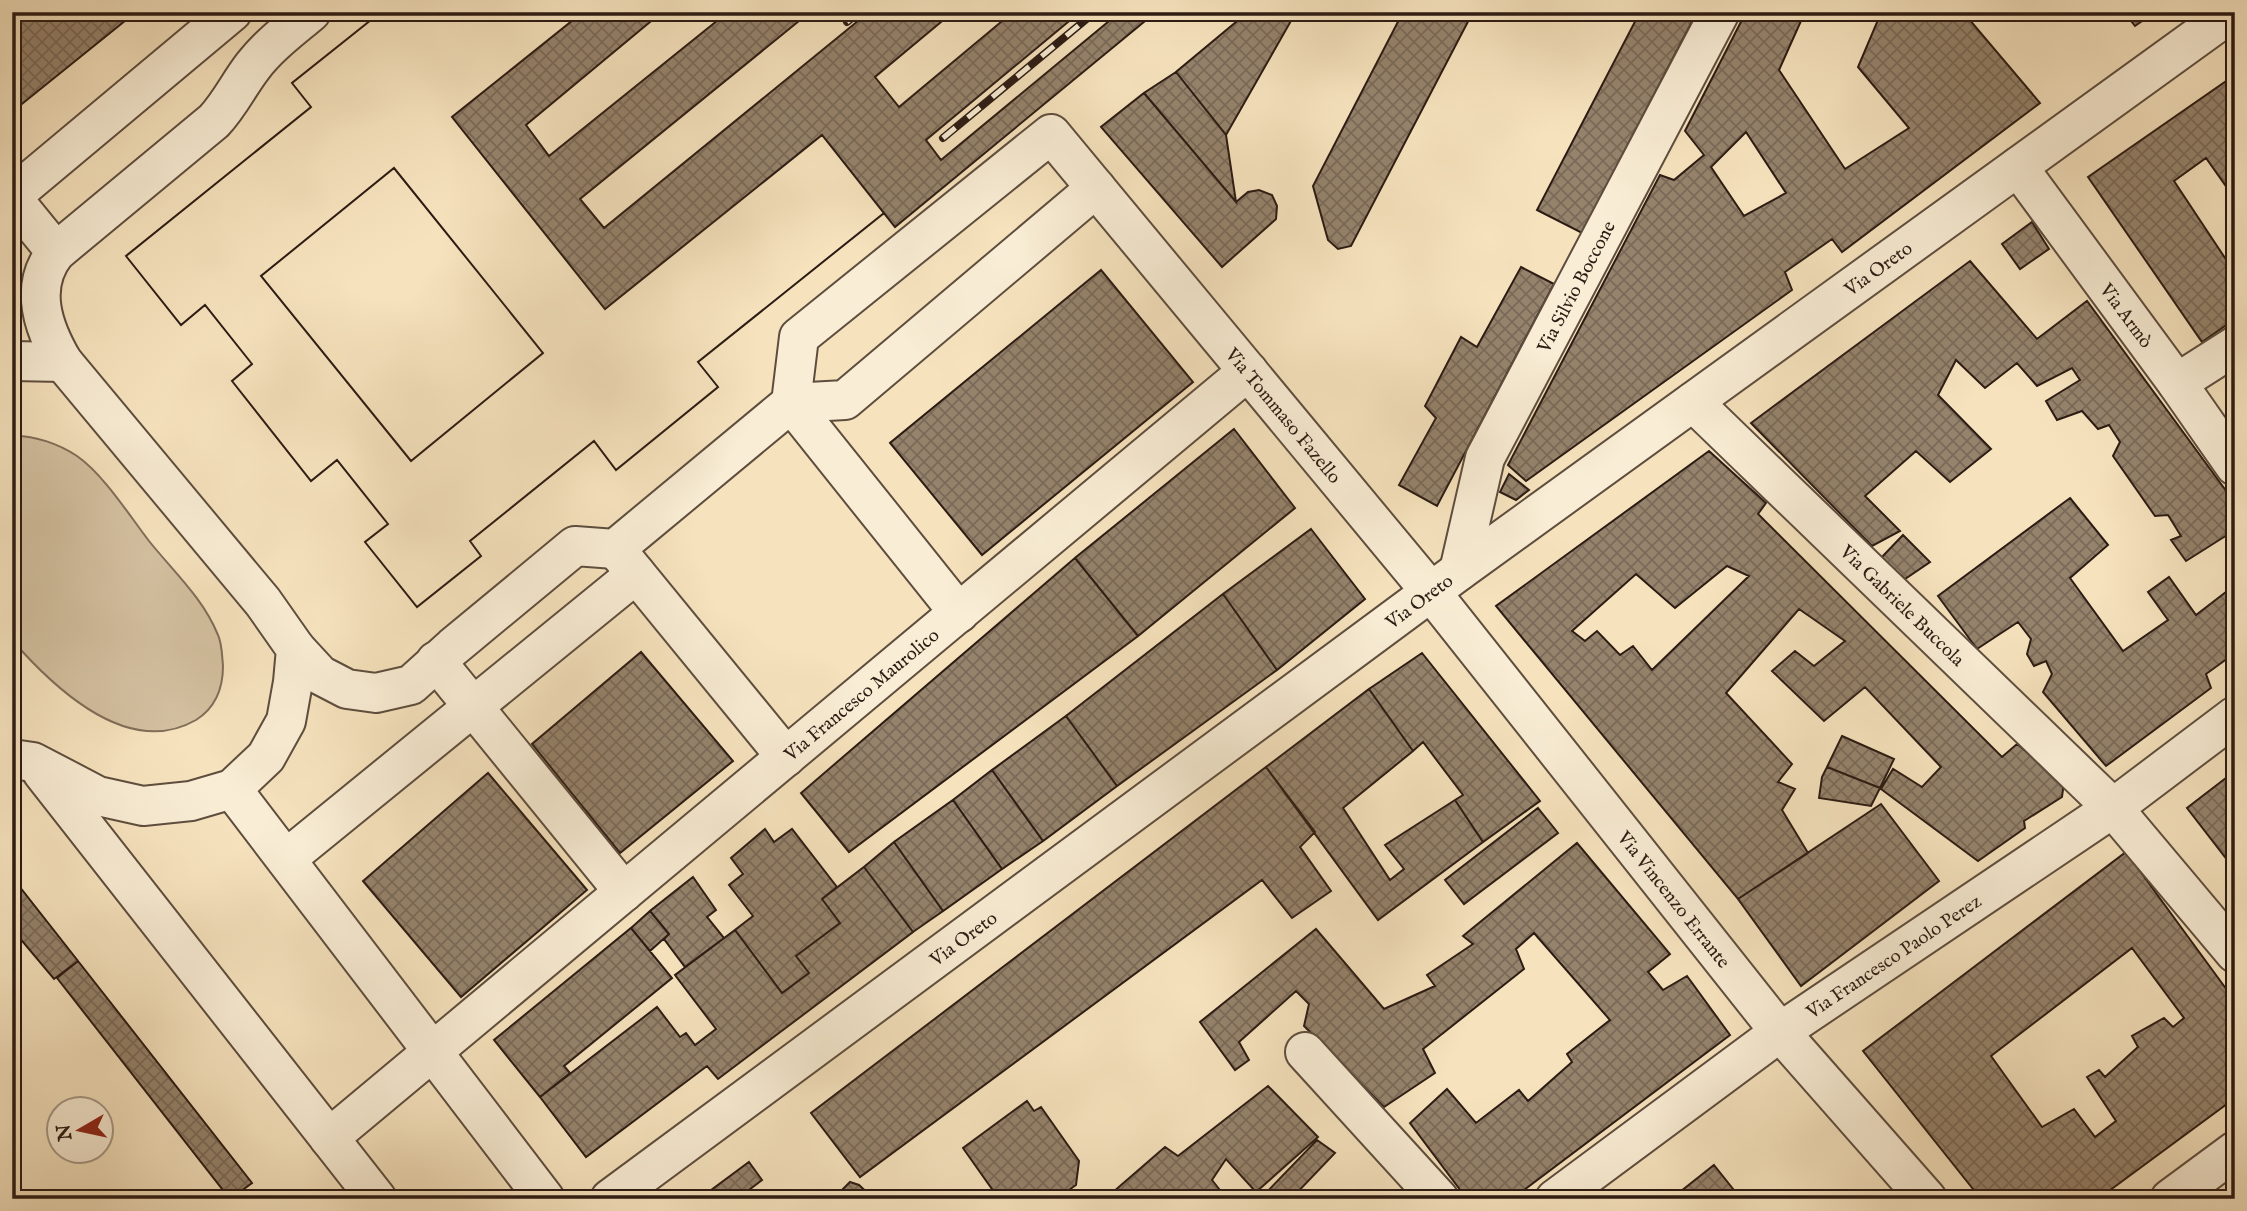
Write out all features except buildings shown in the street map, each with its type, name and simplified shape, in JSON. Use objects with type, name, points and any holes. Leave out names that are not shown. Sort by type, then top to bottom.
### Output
[{"type":"street","points":[[56,252],[12,197],[233,12]]},
{"type":"street","points":[[311,12],[254,64],[230,103],[214,121],[56,252],[44,272],[40,306],[50,340],[63,362],[263,602],[296,649],[320,675],[347,689],[376,693],[411,685],[436,661],[575,546],[625,561],[786,757]]},
{"type":"street","name":"Via Silvio Boccone","points":[[1445,582],[1485,458],[1720,12]]},
{"type":"street","name":"Via Oreto","points":[[612,1197],[1445,582],[2231,12]]},
{"type":"street","name":"Via Tommaso Fazello","points":[[791,403],[799,337],[1051,134],[1248,371],[1445,582]]},
{"type":"street","name":"Via Armò","points":[[2018,167],[2235,466]]},
{"type":"street","points":[[286,859],[474,706],[791,403],[845,400],[1096,188]]},
{"type":"street","points":[[2177,383],[2235,346]]},
{"type":"street","points":[[12,361],[63,362]]},
{"type":"street","name":"Via Francesco Maurolico","points":[[329,1138],[1248,371]]},
{"type":"street","name":"Via Gabriele Buccola","points":[[1693,402],[2113,808],[2235,953]]},
{"type":"street","points":[[791,403],[959,613]]},
{"type":"street","name":"Via Vincenzo Errante","points":[[1445,582],[1780,1032],[1927,1199]]},
{"type":"street","points":[[19,752],[98,796],[143,806],[191,801],[232,789],[266,757],[286,720],[296,649]]},
{"type":"street","points":[[436,661],[624,892]]},
{"type":"street","name":"Via Francesco Paolo Perez","points":[[1555,1199],[1780,1032],[2113,808],[2235,716]]},
{"type":"street","points":[[19,752],[377,1199]]},
{"type":"street","points":[[232,789],[545,1199]]},
{"type":"street","points":[[1304,1052],[1439,1199]]},
{"type":"street","points":[[2170,1199],[2235,1151]]},
{"type":"shaded area","points":[[12,436],[29,437],[54,444],[87,464],[106,484],[204,609],[219,638],[223,674],[213,703],[196,720],[170,730],[144,731],[119,724],[94,713],[71,697],[12,640]]},
{"type":"railway","points":[[847,22],[859,12]]},
{"type":"railway","points":[[943,138],[1095,12]]}]
